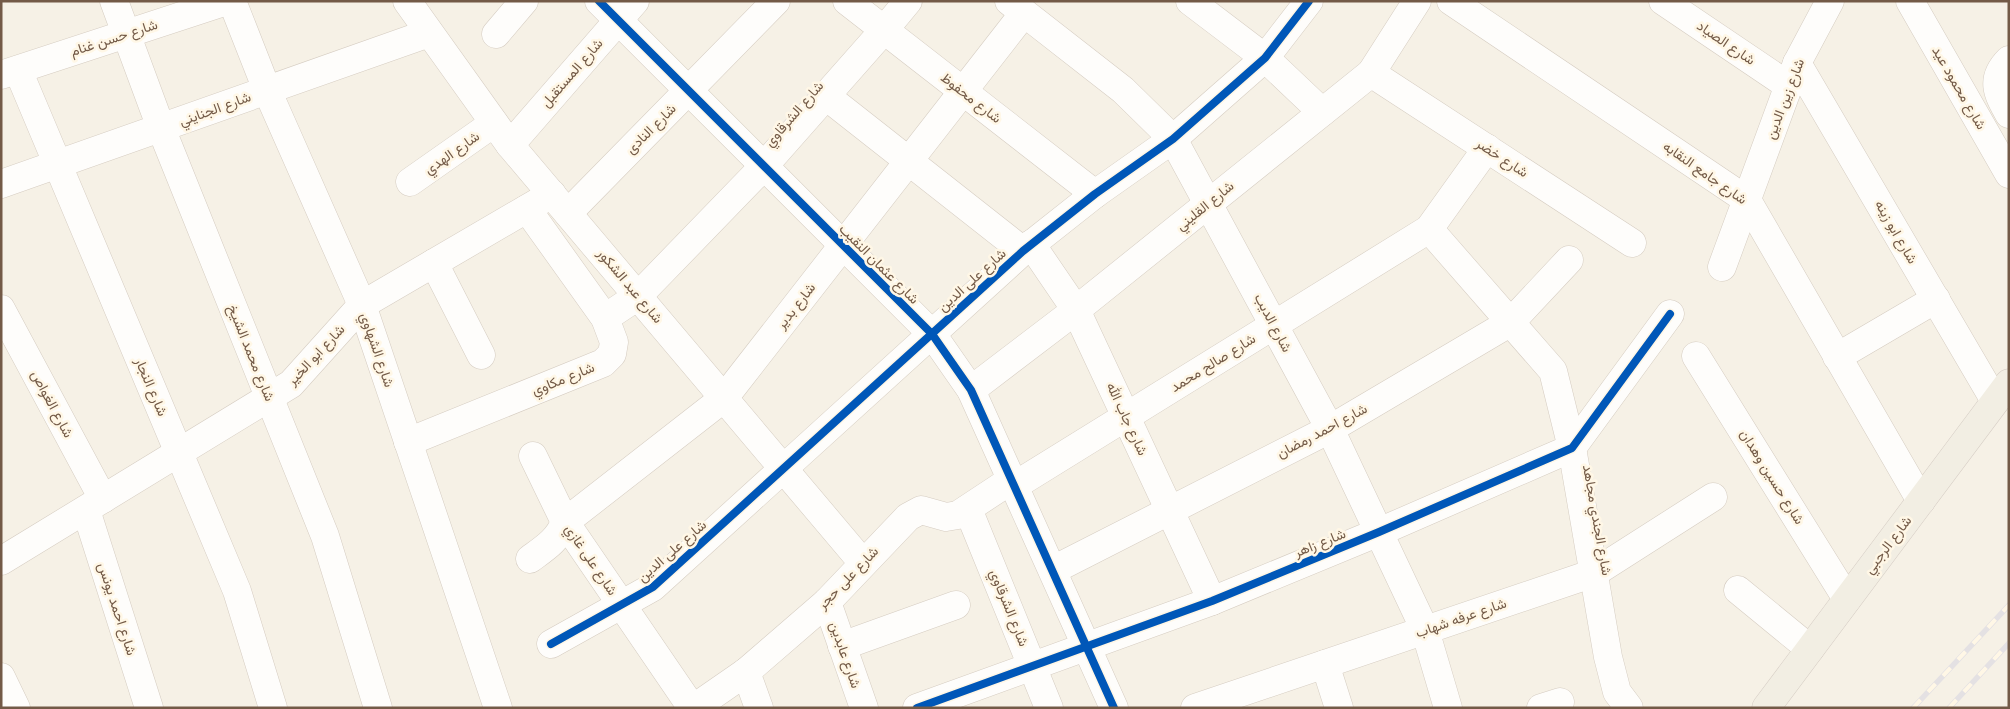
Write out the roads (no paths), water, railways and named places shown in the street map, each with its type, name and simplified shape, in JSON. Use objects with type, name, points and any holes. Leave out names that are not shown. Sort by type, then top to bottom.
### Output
[{"type":"main road","name":"شارع الرجبي","points":[[1766,708],[2002,392]]},
{"type":"street","name":"شارع محمد الشيخ","points":[[114,1],[161,128],[324,536],[378,708]]},
{"type":"street","name":"شارع حسن غنام","points":[[9,73],[227,1]]},
{"type":"street","name":"شارع الشهاوي","points":[[232,1],[267,90],[362,306],[498,708]]},
{"type":"street","name":"شارع عبد الشكور","points":[[406,1],[510,145],[864,563]]},
{"type":"street","points":[[496,34],[524,1]]},
{"type":"street","name":"شارع عثمان النقيب","points":[[599,1],[626,11],[689,91],[932,334],[971,390],[1114,708]]},
{"type":"street","name":"شارع النادى","points":[[560,204],[689,91],[776,1]]},
{"type":"street","name":"شارع محفوظ","points":[[847,1],[1095,194]]},
{"type":"street","name":"شارع الشرقاوي","points":[[605,318],[638,296],[764,166],[908,1]]},
{"type":"street","points":[[1190,1],[1265,58],[1322,112]]},
{"type":"street","name":"شارع على الدين","points":[[551,644],[653,587],[1027,248],[1095,194],[1173,139],[1265,58],[1309,1]]},
{"type":"street","name":"شارع القليني","points":[[971,390],[1076,310],[1372,73],[1417,1]]},
{"type":"street","name":"شارع جامع النقابه","points":[[1451,1],[1747,200],[1921,501]]},
{"type":"street","name":"شارع الصياد","points":[[1663,1],[1793,74]]},
{"type":"street","name":"شارع محمود عيد","points":[[1910,1],[2009,174]]},
{"type":"street","name":"شارع زين الدين","points":[[1722,267],[1793,74],[1827,2]]},
{"type":"street","name":"شارع بدير","points":[[530,560],[554,542],[565,522],[724,398],[963,91],[1016,7]]},
{"type":"street","name":"شارع الديب","points":[[1016,7],[1123,90],[1173,139],[1330,428],[1425,630],[1448,708]]},
{"type":"street","name":"شارع المستقبل","points":[[510,145],[626,11]]},
{"type":"street","name":"شارع الجنايني","points":[[1,184],[57,166],[429,33]]},
{"type":"street","points":[[2009,60],[2000,68],[1996,83],[1999,97],[2009,114]]},
{"type":"street","name":"شارع النجار","points":[[9,73],[57,166],[237,591],[273,708]]},
{"type":"street","name":"شارع خضر","points":[[1372,73],[1632,243]]},
{"type":"street","name":"شارع ابو زينه","points":[[1793,74],[1936,299],[2002,392]]},
{"type":"street","name":"شارع جاب الله","points":[[826,96],[909,161],[1027,248],[1076,310],[1212,601]]},
{"type":"street","name":"شارع الهدي","points":[[410,182],[494,123]]},
{"type":"street","name":"شارع صالح محمد","points":[[1013,483],[1126,417],[1429,229],[1487,148]]},
{"type":"street","name":"شارع ابو الخير","points":[[4,553],[94,504],[291,384],[362,306],[526,209],[560,204]]},
{"type":"street","name":"شارع مكاوي","points":[[408,442],[603,363],[612,354],[614,342],[605,318],[526,209]]},
{"type":"street","name":"شارع الجندي مجاهد","points":[[1429,229],[1554,371],[1572,448],[1608,657],[1617,692],[1628,708]]},
{"type":"street","name":"شارع احمد رمضان","points":[[1053,570],[1330,428],[1511,322],[1569,260]]},
{"type":"street","points":[[434,263],[481,354]]},
{"type":"street","points":[[1838,357],[1936,299]]},
{"type":"street","name":"شارع الغواص","points":[[1,309],[94,504]]},
{"type":"street","points":[[1572,448],[1670,314]]},
{"type":"street","name":"شارع حسين وهدان","points":[[1696,356],[1847,599]]},
{"type":"street","name":"شارع زاهر","points":[[917,708],[1212,601],[1379,532],[1572,448]]},
{"type":"street","name":"شارع على غازي","points":[[533,456],[565,522],[693,708]]},
{"type":"street","name":"شارع على حجر","points":[[693,708],[746,672],[827,602],[908,517],[921,510],[946,517],[958,515],[1013,483]]},
{"type":"street","name":"شارع عرفه شهاب","points":[[1195,708],[1235,701],[1325,664],[1594,573],[1714,497]]},
{"type":"street","name":"شارع احمد يونس","points":[[94,504],[149,708]]},
{"type":"street","name":"شارع الشرقاوي","points":[[968,509],[1049,708]]},
{"type":"street","points":[[1738,590],[1810,649]]},
{"type":"street","name":"شارع عابدين","points":[[827,602],[864,708]]},
{"type":"street","points":[[842,646],[956,605]]},
{"type":"street","points":[[1325,664],[1339,708]]},
{"type":"street","points":[[746,672],[759,708]]},
{"type":"street","points":[[1,677],[16,708]]},
{"type":"railway","points":[[1913,708],[2009,605]]},
{"type":"railway","points":[[1949,708],[2009,643]]}]
